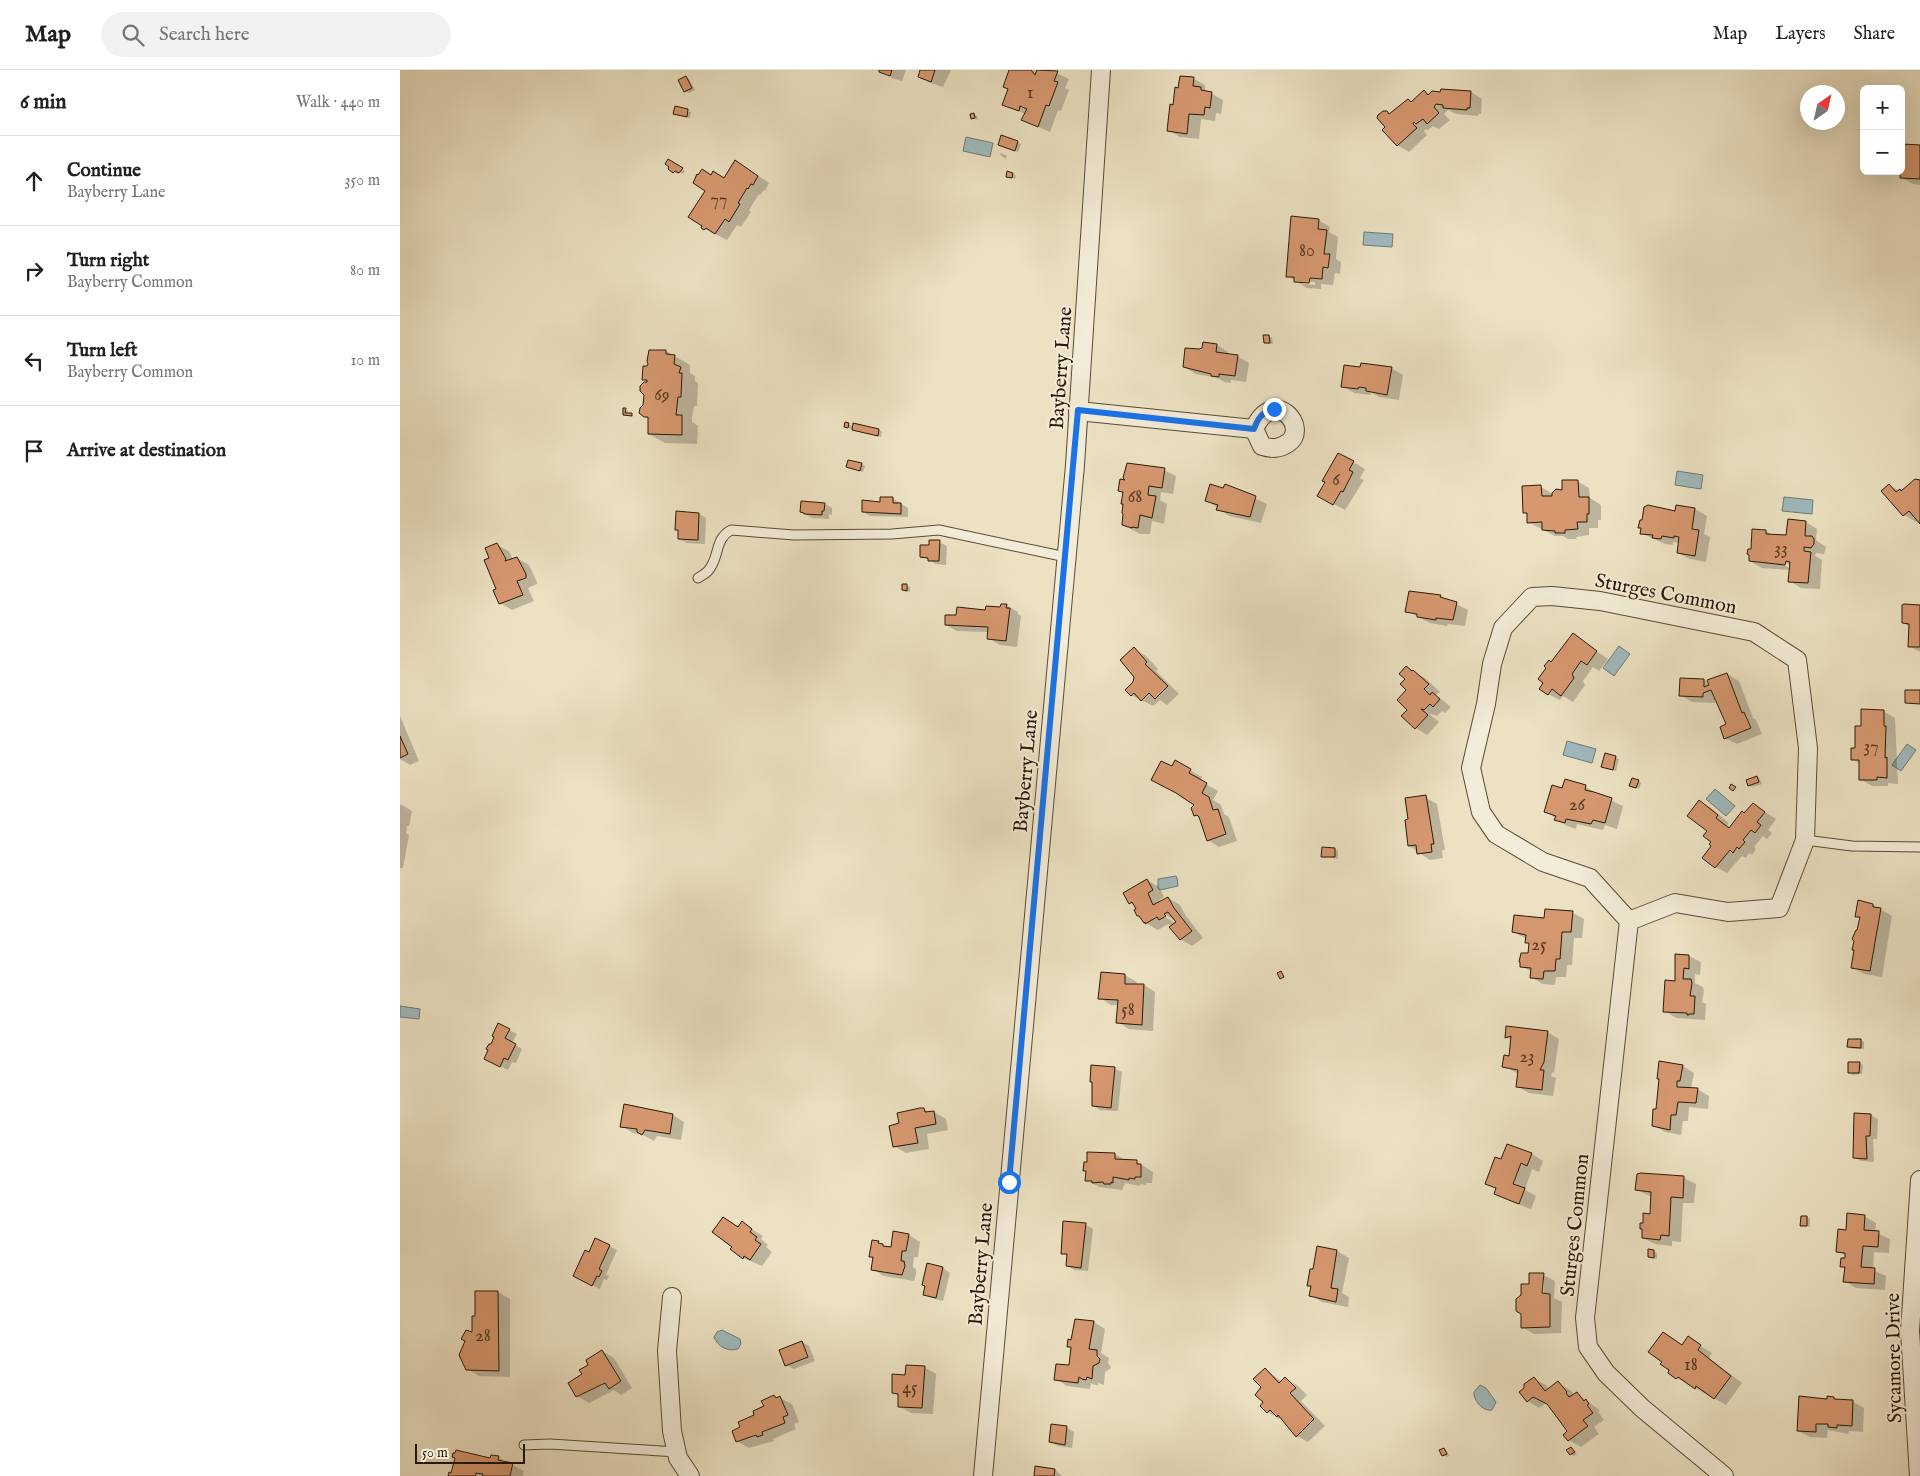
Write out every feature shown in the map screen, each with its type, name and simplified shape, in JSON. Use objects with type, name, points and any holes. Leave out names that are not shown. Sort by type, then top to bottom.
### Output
[{"type":"street","name":"Bayberry Lane","points":[[983,1476],[1066,556],[1101,70]]},
{"type":"street","points":[[1078,410],[1254,429]]},
{"type":"street","name":"Sturges Common","points":[[1629,921],[1675,903],[1728,912],[1779,908],[1805,840],[1808,748],[1797,660],[1754,632],[1600,601],[1552,596],[1532,597],[1503,628],[1492,664],[1486,704],[1471,768],[1481,812],[1496,834],[1543,862],[1590,878],[1629,921],[1585,1318],[1588,1347],[1606,1373],[1642,1408],[1724,1476]]},
{"type":"street","name":"Sycamore Drive","points":[[1919,1476],[1910,1331],[1920,1180]]},
{"type":"street","points":[[672,1296],[667,1351],[672,1431],[678,1458],[690,1476]]},
{"type":"lane","points":[[698,578],[708,571],[715,560],[720,539],[731,530],[794,535],[892,534],[939,530],[1066,556]]},
{"type":"lane","points":[[1805,840],[1852,846],[1920,847]]},
{"type":"lane","points":[[524,1445],[550,1444],[677,1452]]},
{"type":"water","points":[[966,137],[993,143],[990,157],[963,151]]},
{"type":"water","points":[[1364,232],[1393,234],[1392,247],[1363,245]]},
{"type":"water","points":[[1677,471],[1703,475],[1701,489],[1675,485]]},
{"type":"water","points":[[1784,497],[1813,500],[1812,514],[1782,511]]},
{"type":"water","points":[[1619,646],[1630,654],[1614,676],[1603,668]]},
{"type":"water","points":[[1567,741],[1596,749],[1592,763],[1563,755]]},
{"type":"water","points":[[1907,744],[1916,750],[1901,771],[1892,765]]},
{"type":"water","points":[[1715,789],[1735,806],[1726,816],[1706,799]]},
{"type":"water","points":[[1176,876],[1178,886],[1160,890],[1158,888],[1158,879]]},
{"type":"water","points":[[400,1006],[420,1009],[419,1019],[400,1017]]},
{"type":"water","points":[[722,1330],[740,1339],[741,1344],[738,1349],[727,1349],[718,1344],[714,1337],[717,1332]]},
{"type":"water","points":[[1480,1385],[1486,1388],[1496,1402],[1492,1410],[1485,1409],[1479,1405],[1475,1398],[1474,1392]]},
{"type":"building","points":[[879,70],[892,70],[890,76],[879,72]]},
{"type":"building","points":[[920,70],[935,70],[931,82],[918,77]]},
{"type":"building","points":[[1009,70],[1031,70],[1035,75],[1037,70],[1058,71],[1054,81],[1058,82],[1049,106],[1046,105],[1038,127],[1021,120],[1027,109],[1020,106],[1019,111],[1002,105],[1008,89],[1003,87]]},
{"type":"building","points":[[686,76],[692,88],[684,92],[678,80]]},
{"type":"building","points":[[1180,76],[1194,77],[1193,86],[1212,92],[1210,108],[1205,107],[1204,115],[1189,114],[1187,134],[1167,131],[1170,104],[1173,105],[1175,87],[1178,88]]},
{"type":"building","points":[[1441,89],[1471,91],[1470,108],[1467,108],[1467,110],[1443,108],[1443,105],[1436,104],[1434,107],[1439,113],[1427,124],[1423,119],[1416,124],[1414,122],[1413,124],[1417,128],[1397,146],[1382,130],[1385,127],[1377,118],[1378,115],[1383,111],[1387,111],[1389,114],[1408,99],[1411,102],[1424,90],[1428,95],[1432,91],[1440,92]]},
{"type":"building","points":[[675,106],[688,109],[687,117],[673,114]]},
{"type":"building","points":[[974,113],[975,118],[971,119],[970,114]]},
{"type":"building","points":[[1001,135],[1018,141],[1015,151],[998,145]]},
{"type":"building","points":[[1905,144],[1920,145],[1920,179],[1900,178],[1900,175],[1905,175]]},
{"type":"building","points":[[668,159],[683,168],[679,173],[675,171],[673,173],[668,169],[669,167],[665,164]]},
{"type":"building","points":[[735,160],[758,176],[753,185],[751,184],[747,188],[729,222],[725,219],[715,234],[706,228],[704,230],[701,228],[702,226],[688,217],[705,191],[693,183],[697,174],[702,169],[711,175],[713,171],[724,178]]},
{"type":"building","points":[[1007,171],[1013,173],[1012,178],[1006,177]]},
{"type":"building","points":[[1291,216],[1319,219],[1318,229],[1327,230],[1324,254],[1330,254],[1328,268],[1323,267],[1322,279],[1310,278],[1309,283],[1294,282],[1294,277],[1286,277]]},
{"type":"building","points":[[1263,335],[1269,335],[1270,343],[1264,343]]},
{"type":"building","points":[[1203,342],[1217,344],[1216,352],[1238,355],[1235,376],[1219,374],[1219,377],[1211,376],[1211,374],[1183,367],[1185,348],[1202,348]]},
{"type":"building","points":[[649,350],[666,350],[666,354],[675,355],[674,364],[681,367],[679,373],[682,373],[681,397],[678,397],[676,415],[682,415],[682,435],[648,434],[648,417],[644,417],[639,413],[643,405],[644,395],[640,391],[640,386],[647,382],[647,380],[642,380],[643,366],[648,364]]},
{"type":"building","points":[[1361,363],[1392,367],[1387,395],[1366,391],[1366,388],[1341,387],[1344,365],[1360,367]]},
{"type":"building","points":[[623,408],[626,408],[625,413],[632,413],[632,416],[623,415]]},
{"type":"building","points":[[845,422],[849,423],[848,428],[844,427]]},
{"type":"building","points":[[853,423],[879,429],[878,436],[852,430]]},
{"type":"building","points":[[1338,453],[1354,461],[1349,470],[1353,472],[1343,492],[1341,491],[1333,505],[1317,496],[1325,482],[1322,481]]},
{"type":"building","points":[[848,460],[862,463],[860,471],[846,467]]},
{"type":"building","points":[[1127,463],[1165,468],[1162,488],[1149,486],[1148,495],[1156,496],[1152,518],[1140,515],[1138,528],[1122,525],[1123,504],[1121,504],[1123,492],[1118,491],[1120,479],[1125,480],[1123,478]]},
{"type":"building","points":[[1915,479],[1920,480],[1920,524],[1909,511],[1903,516],[1881,491],[1889,484],[1896,492],[1900,489],[1901,491]]},
{"type":"building","points":[[1562,480],[1578,480],[1579,497],[1589,497],[1587,522],[1577,522],[1578,529],[1565,530],[1565,533],[1542,530],[1542,522],[1527,523],[1527,513],[1523,513],[1522,486],[1541,485],[1542,496],[1552,496],[1556,489],[1562,490]]},
{"type":"building","points":[[1210,484],[1223,488],[1225,484],[1256,496],[1250,517],[1216,510],[1218,505],[1205,501]]},
{"type":"building","points":[[880,497],[893,497],[893,503],[901,503],[901,514],[862,512],[862,500],[880,502]]},
{"type":"building","points":[[801,501],[825,503],[822,515],[800,512]]},
{"type":"building","points":[[1648,505],[1675,511],[1676,505],[1695,508],[1692,529],[1699,530],[1695,556],[1677,553],[1679,537],[1662,536],[1661,539],[1652,538],[1653,535],[1640,534],[1641,528],[1638,528],[1640,520],[1642,520],[1644,507]]},
{"type":"building","points":[[676,511],[699,513],[698,540],[678,539],[678,530],[675,530]]},
{"type":"building","points":[[1788,519],[1806,521],[1805,536],[1812,536],[1814,539],[1814,544],[1811,548],[1804,547],[1804,551],[1811,552],[1808,583],[1788,582],[1790,562],[1786,561],[1785,565],[1749,561],[1749,555],[1747,554],[1748,549],[1751,549],[1752,529],[1766,530],[1766,534],[1786,535]]},
{"type":"building","points":[[929,540],[940,540],[939,561],[928,561],[928,558],[920,557],[920,545],[929,545]]},
{"type":"building","points":[[497,543],[506,559],[505,561],[517,557],[526,574],[526,578],[517,581],[523,595],[499,604],[493,590],[496,589],[484,560],[489,558],[485,548]]},
{"type":"building","points":[[902,584],[907,584],[907,591],[902,590]]},
{"type":"building","points":[[1409,591],[1441,595],[1440,597],[1457,602],[1453,620],[1417,617],[1417,614],[1405,612]]},
{"type":"building","points":[[1001,604],[1007,604],[1006,608],[1010,608],[1006,641],[987,639],[988,627],[945,625],[945,615],[956,615],[957,607],[985,610],[986,606],[1000,607]]},
{"type":"building","points":[[1902,605],[1920,605],[1920,647],[1908,647],[1909,624],[1902,623]]},
{"type":"building","points":[[1573,633],[1597,651],[1587,665],[1581,661],[1572,674],[1574,678],[1561,696],[1552,689],[1548,695],[1539,689],[1543,683],[1538,679],[1546,668],[1544,666],[1549,660],[1551,662]]},
{"type":"building","points":[[1134,647],[1147,662],[1145,664],[1168,686],[1155,699],[1149,693],[1141,701],[1134,693],[1131,696],[1125,690],[1133,682],[1134,677],[1120,660]]},
{"type":"building","points":[[1406,666],[1429,684],[1424,689],[1430,695],[1432,692],[1440,699],[1433,707],[1430,704],[1424,710],[1421,709],[1428,715],[1415,729],[1401,716],[1407,710],[1397,700],[1406,690],[1400,684],[1405,679],[1399,674]]},
{"type":"building","points":[[1727,673],[1742,713],[1744,712],[1751,728],[1724,739],[1720,727],[1726,724],[1711,690],[1703,693],[1703,697],[1679,696],[1680,678],[1704,679],[1704,687],[1709,685],[1707,680]]},
{"type":"building","points":[[1905,690],[1920,690],[1920,704],[1905,703]]},
{"type":"building","points":[[1861,709],[1884,710],[1887,778],[1877,777],[1877,780],[1859,780],[1859,760],[1851,760],[1851,748],[1855,748],[1855,726],[1861,726]]},
{"type":"building","points":[[400,736],[408,754],[400,758]]},
{"type":"building","points":[[1605,753],[1616,756],[1613,770],[1601,767]]},
{"type":"building","points":[[1175,760],[1191,769],[1189,773],[1207,783],[1202,793],[1209,797],[1213,810],[1218,809],[1226,834],[1207,841],[1199,817],[1197,815],[1194,816],[1191,808],[1194,805],[1151,780],[1161,761],[1172,766]]},
{"type":"building","points":[[1757,776],[1759,782],[1748,786],[1746,780]]},
{"type":"building","points":[[1632,778],[1639,780],[1636,788],[1629,786]]},
{"type":"building","points":[[1565,779],[1586,785],[1585,790],[1612,798],[1605,823],[1593,820],[1591,824],[1566,819],[1565,823],[1554,820],[1556,816],[1544,812],[1552,785],[1562,788]]},
{"type":"building","points":[[1731,784],[1736,787],[1733,791],[1729,788]]},
{"type":"building","points":[[1426,795],[1434,844],[1431,844],[1432,852],[1417,854],[1416,845],[1408,846],[1405,820],[1408,819],[1405,798]]},
{"type":"building","points":[[1699,800],[1718,815],[1716,818],[1729,828],[1742,811],[1744,813],[1753,803],[1765,812],[1757,822],[1761,825],[1755,833],[1751,830],[1739,849],[1737,847],[1733,853],[1730,850],[1715,868],[1702,858],[1711,846],[1709,844],[1711,842],[1703,836],[1707,831],[1687,816]]},
{"type":"building","points":[[1322,847],[1335,848],[1335,857],[1321,857]]},
{"type":"building","points":[[1147,879],[1153,890],[1148,893],[1153,905],[1168,897],[1192,931],[1180,940],[1169,927],[1176,922],[1168,912],[1164,914],[1166,916],[1159,920],[1157,917],[1145,924],[1137,916],[1132,902],[1129,904],[1123,893]]},
{"type":"building","points":[[1858,900],[1873,904],[1873,907],[1881,908],[1870,971],[1851,968],[1854,950],[1852,950],[1854,941],[1852,939],[1857,930],[1860,917],[1855,917]]},
{"type":"building","points":[[1545,909],[1573,911],[1571,932],[1562,932],[1560,959],[1556,959],[1555,971],[1544,971],[1543,979],[1530,978],[1531,968],[1520,967],[1519,962],[1521,953],[1528,953],[1529,943],[1525,943],[1526,935],[1512,932],[1514,915],[1544,918]]},
{"type":"building","points":[[1675,954],[1689,955],[1689,969],[1684,968],[1683,979],[1691,979],[1690,996],[1695,996],[1694,1014],[1663,1012],[1665,980],[1675,981]]},
{"type":"building","points":[[1281,971],[1284,977],[1280,979],[1277,973]]},
{"type":"building","points":[[1101,972],[1125,974],[1125,984],[1144,984],[1142,1025],[1116,1023],[1118,1000],[1098,999]]},
{"type":"building","points":[[498,1023],[510,1029],[505,1038],[516,1044],[508,1060],[504,1058],[500,1067],[484,1059],[488,1050],[486,1049],[491,1044],[494,1037],[492,1036]]},
{"type":"building","points":[[1506,1026],[1548,1031],[1544,1062],[1540,1070],[1544,1070],[1542,1090],[1516,1087],[1518,1070],[1502,1067],[1504,1055],[1509,1056],[1511,1036],[1505,1038]]},
{"type":"building","points":[[1848,1039],[1861,1039],[1861,1048],[1847,1047]]},
{"type":"building","points":[[1659,1061],[1683,1065],[1680,1081],[1677,1081],[1677,1087],[1698,1088],[1696,1103],[1678,1102],[1676,1115],[1671,1115],[1670,1130],[1652,1126],[1653,1109],[1656,1109]]},
{"type":"building","points":[[1848,1062],[1860,1062],[1859,1073],[1848,1073]]},
{"type":"building","points":[[1091,1065],[1115,1067],[1111,1108],[1092,1106]]},
{"type":"building","points":[[624,1104],[673,1114],[670,1134],[645,1130],[642,1135],[637,1132],[637,1129],[620,1127]]},
{"type":"building","points":[[924,1108],[925,1112],[934,1111],[936,1124],[915,1128],[918,1143],[893,1147],[889,1126],[899,1123],[897,1113]]},
{"type":"building","points":[[1854,1113],[1871,1114],[1870,1136],[1866,1136],[1867,1159],[1853,1158]]},
{"type":"building","points":[[1507,1144],[1532,1153],[1527,1166],[1521,1163],[1513,1184],[1525,1188],[1519,1204],[1494,1194],[1496,1188],[1485,1184],[1495,1157],[1501,1159]]},
{"type":"building","points":[[1087,1152],[1115,1153],[1115,1159],[1137,1160],[1137,1164],[1141,1164],[1141,1177],[1129,1178],[1129,1180],[1113,1177],[1113,1183],[1111,1182],[1111,1184],[1085,1181],[1086,1171],[1083,1171],[1084,1162],[1087,1162]]},
{"type":"building","points":[[1637,1174],[1684,1176],[1683,1198],[1671,1197],[1669,1236],[1661,1235],[1660,1240],[1642,1238],[1640,1223],[1643,1223],[1643,1213],[1650,1214],[1651,1192],[1635,1190]]},
{"type":"building","points":[[1847,1213],[1865,1215],[1864,1230],[1879,1231],[1878,1247],[1863,1246],[1861,1267],[1875,1268],[1874,1284],[1843,1282],[1845,1267],[1840,1267],[1841,1258],[1845,1258],[1845,1253],[1836,1252],[1838,1229],[1846,1230]]},
{"type":"building","points":[[1801,1216],[1807,1216],[1807,1226],[1800,1226]]},
{"type":"building","points":[[723,1217],[738,1227],[742,1221],[752,1229],[750,1232],[757,1237],[755,1240],[761,1244],[750,1260],[744,1256],[743,1259],[730,1249],[732,1247],[712,1232]]},
{"type":"building","points":[[1063,1221],[1086,1223],[1081,1268],[1066,1266],[1067,1254],[1061,1254]]},
{"type":"building","points":[[893,1231],[909,1234],[906,1251],[902,1251],[901,1261],[904,1261],[905,1266],[902,1275],[871,1270],[873,1257],[869,1257],[872,1240],[879,1241],[878,1243],[883,1244],[883,1246],[891,1247]]},
{"type":"building","points":[[595,1238],[610,1245],[599,1269],[602,1271],[592,1286],[573,1276],[585,1250],[589,1252]]},
{"type":"building","points":[[1317,1246],[1337,1250],[1331,1288],[1338,1289],[1336,1302],[1309,1296],[1311,1286],[1307,1286],[1310,1269],[1313,1269]]},
{"type":"building","points":[[1648,1249],[1654,1250],[1654,1258],[1648,1257]]},
{"type":"building","points":[[927,1263],[943,1267],[936,1298],[923,1295],[925,1286],[922,1285]]},
{"type":"building","points":[[1529,1273],[1544,1273],[1542,1293],[1550,1294],[1550,1327],[1521,1328],[1521,1314],[1516,1311],[1516,1299],[1521,1295],[1521,1284],[1529,1284]]},
{"type":"building","points":[[475,1291],[498,1291],[499,1371],[466,1370],[459,1355],[465,1341],[461,1339],[466,1330],[472,1332],[472,1316],[475,1316]]},
{"type":"building","points":[[1075,1319],[1094,1321],[1089,1349],[1097,1350],[1097,1356],[1100,1359],[1099,1363],[1093,1366],[1092,1379],[1087,1377],[1086,1380],[1079,1377],[1078,1383],[1054,1380],[1056,1364],[1069,1365],[1071,1347],[1067,1347],[1068,1339],[1071,1340]]},
{"type":"building","points":[[1663,1332],[1682,1345],[1688,1336],[1701,1345],[1698,1350],[1731,1376],[1714,1399],[1696,1386],[1695,1389],[1678,1377],[1676,1379],[1668,1373],[1669,1370],[1660,1364],[1662,1362],[1648,1352]]},
{"type":"building","points":[[802,1341],[808,1357],[785,1366],[779,1350]]},
{"type":"building","points":[[602,1350],[621,1381],[609,1389],[605,1383],[576,1397],[568,1383],[582,1374],[579,1370],[588,1365],[586,1360]]},
{"type":"building","points":[[906,1365],[925,1366],[922,1408],[898,1407],[898,1394],[892,1393],[892,1374],[905,1375]]},
{"type":"building","points":[[1265,1368],[1279,1383],[1285,1377],[1296,1388],[1290,1393],[1314,1419],[1296,1437],[1278,1415],[1277,1417],[1270,1410],[1267,1413],[1260,1406],[1263,1402],[1255,1395],[1261,1387],[1253,1379]]},
{"type":"building","points":[[1534,1377],[1545,1391],[1558,1381],[1569,1397],[1577,1392],[1584,1401],[1586,1399],[1589,1404],[1587,1405],[1593,1413],[1583,1420],[1588,1426],[1568,1441],[1563,1435],[1567,1431],[1547,1404],[1533,1397],[1527,1402],[1519,1392],[1524,1388],[1524,1384]]},
{"type":"building","points":[[774,1395],[776,1398],[780,1396],[788,1415],[783,1417],[785,1423],[762,1432],[763,1435],[757,1437],[756,1435],[736,1442],[732,1431],[740,1427],[738,1422],[754,1415],[753,1411],[764,1406],[761,1401]]},
{"type":"building","points":[[1799,1396],[1827,1399],[1827,1396],[1834,1397],[1834,1399],[1853,1400],[1852,1426],[1837,1425],[1837,1428],[1828,1427],[1828,1424],[1816,1424],[1816,1432],[1797,1431]]},
{"type":"building","points":[[1051,1424],[1067,1426],[1065,1445],[1049,1442]]},
{"type":"building","points":[[1571,1447],[1575,1452],[1570,1455],[1566,1450]]},
{"type":"building","points":[[1444,1448],[1447,1454],[1442,1456],[1439,1450]]},
{"type":"building","points":[[456,1450],[490,1458],[491,1455],[499,1456],[498,1460],[513,1463],[510,1476],[482,1476],[483,1474],[476,1473],[475,1476],[448,1476],[449,1472],[451,1473],[455,1458],[452,1457],[453,1453]]},
{"type":"building","points":[[1035,1466],[1055,1469],[1054,1476],[1034,1476]]},
{"type":"route","points":[[1009,1182],[1075,465],[1078,410],[1254,429],[1258,418],[1266,411],[1274,409]]}]
